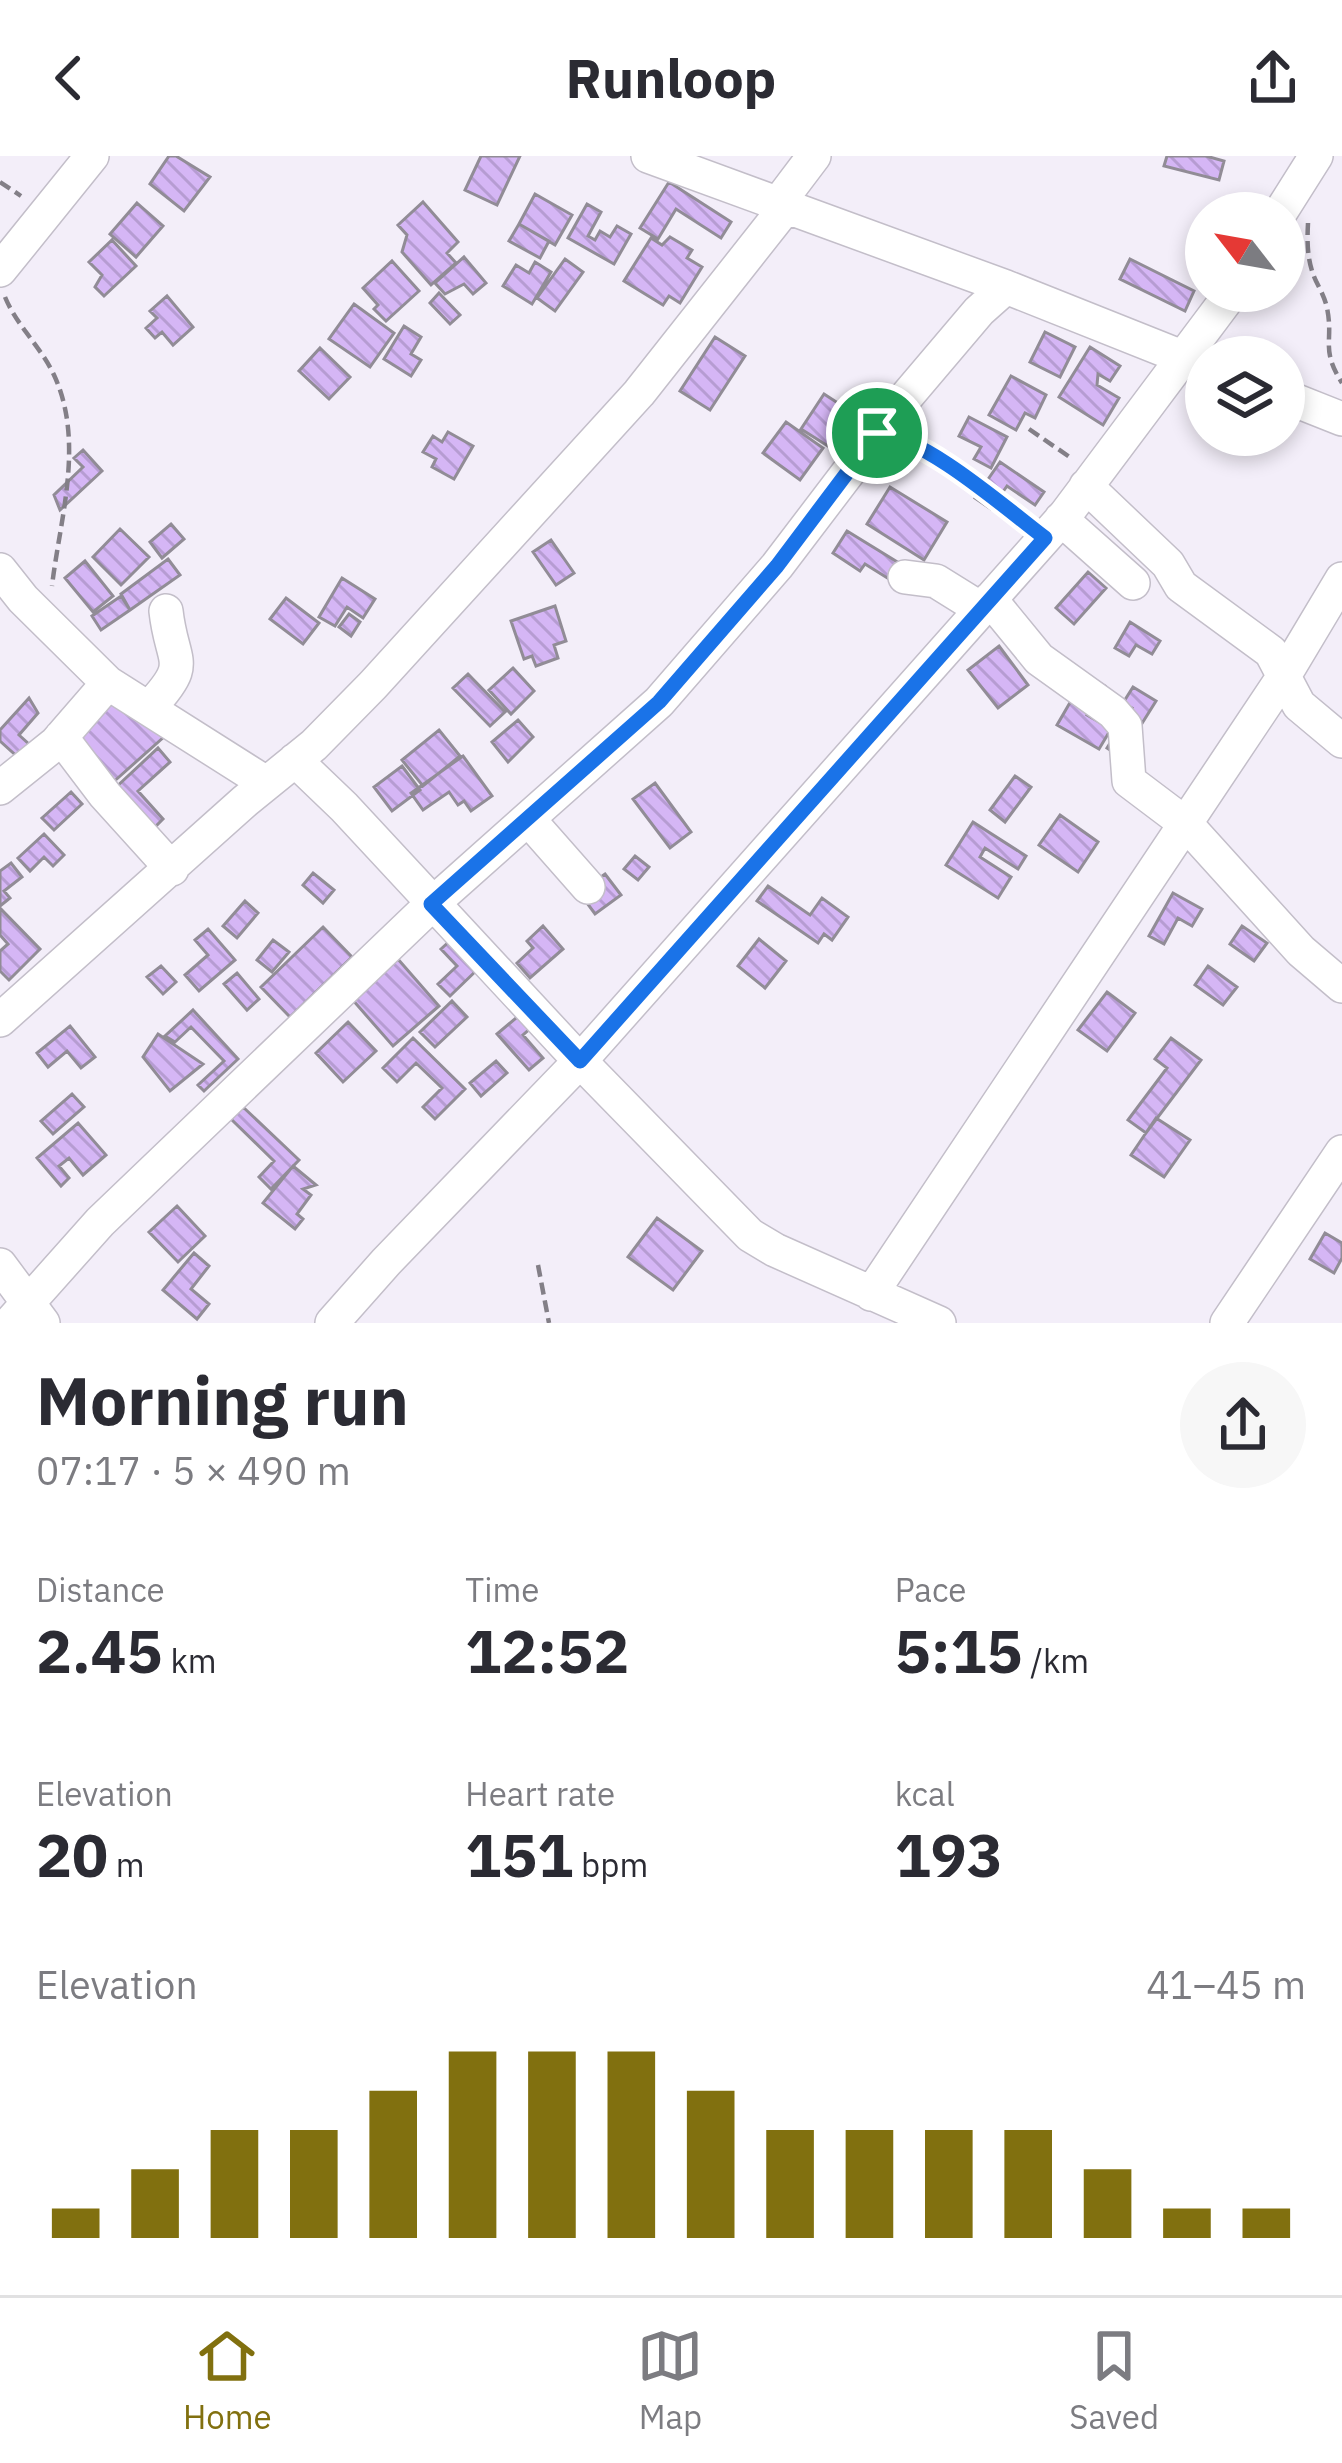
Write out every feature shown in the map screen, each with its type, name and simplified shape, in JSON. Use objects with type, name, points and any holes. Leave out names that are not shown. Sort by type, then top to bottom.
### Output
[{"type":"street","points":[[0,270],[92,156]]},
{"type":"street","points":[[648,156],[1185,358]]},
{"type":"street","points":[[0,1019],[295,760],[373,685],[639,393],[814,156]]},
{"type":"street","points":[[1302,192],[1316,156]]},
{"type":"street","points":[[0,1265],[27,1317],[100,1222],[431,904],[659,702],[722,633],[877,433],[979,311],[1006,287]]},
{"type":"street","points":[[332,1323],[580,1061],[1053,529],[1185,373]]},
{"type":"street","points":[[1305,405],[1342,419]]},
{"type":"street","points":[[1092,480],[1168,564],[1181,586],[1270,652],[1299,706],[1342,741]]},
{"type":"street","points":[[1053,529],[1133,583]]},
{"type":"street","points":[[0,569],[108,683],[266,782]]},
{"type":"street","points":[[905,577],[936,581],[986,604],[1039,659],[1113,712],[1125,725],[1129,781],[1186,824],[1301,951],[1342,986]]},
{"type":"street","points":[[872,1294],[1285,674],[1342,579]]},
{"type":"street","points":[[149,708],[177,674],[179,663],[166,611]]},
{"type":"street","points":[[0,788],[61,737],[108,683]]},
{"type":"street","points":[[61,737],[105,795],[172,869]]},
{"type":"street","points":[[295,760],[750,1235],[939,1323]]},
{"type":"street","points":[[529,820],[588,887]]},
{"type":"street","points":[[1227,1323],[1342,1152]]},
{"type":"path","points":[[1305,245],[1328,308],[1330,365],[1342,383]]},
{"type":"path","points":[[0,270],[10,310],[55,376],[62,402],[69,467],[51,595],[52,627]]},
{"type":"path","points":[[1029,429],[1092,480]]},
{"type":"path","points":[[877,433],[893,434],[917,446],[1053,529]]},
{"type":"path","points":[[538,1264],[549,1323]]},
{"type":"building","points":[[169,156],[210,177],[184,211],[150,184]]},
{"type":"building","points":[[481,156],[520,156],[497,205],[465,190]]},
{"type":"building","points":[[1167,156],[1224,161],[1219,180],[1164,166]]},
{"type":"building","points":[[669,182],[731,222],[721,238],[676,209],[658,239],[640,228]]},
{"type":"building","points":[[535,194],[572,215],[555,245],[519,224]]},
{"type":"building","points":[[423,202],[458,242],[447,253],[456,263],[431,285],[402,252],[407,235],[398,225]]},
{"type":"building","points":[[137,203],[163,226],[136,257],[110,234]]},
{"type":"building","points":[[587,204],[601,212],[588,236],[595,240],[600,231],[610,237],[617,226],[631,234],[614,264],[568,238]]},
{"type":"building","points":[[519,224],[549,241],[540,258],[509,241]]},
{"type":"building","points":[[670,237],[692,250],[687,258],[702,267],[680,303],[669,296],[663,305],[624,281],[651,238],[662,245]]},
{"type":"building","points":[[112,240],[136,266],[104,296],[95,287],[102,275],[89,262]]},
{"type":"building","points":[[464,257],[486,283],[473,294],[464,284],[445,294],[435,283]]},
{"type":"building","points":[[565,259],[583,272],[555,311],[537,298]]},
{"type":"building","points":[[1130,259],[1185,286],[1185,311],[1120,279]]},
{"type":"building","points":[[392,261],[419,291],[386,321],[363,288]]},
{"type":"building","points":[[535,262],[551,272],[532,304],[503,286],[516,265],[529,273]]},
{"type":"building","points":[[439,293],[460,315],[450,324],[430,303]]},
{"type":"building","points":[[167,296],[193,327],[173,345],[162,332],[155,338],[146,328],[157,318],[150,311]]},
{"type":"building","points":[[354,304],[394,333],[370,367],[329,339]]},
{"type":"building","points":[[404,326],[421,337],[411,354],[421,360],[411,376],[384,359]]},
{"type":"building","points":[[1045,332],[1075,347],[1060,377],[1030,362]]},
{"type":"building","points":[[715,337],[745,356],[710,410],[680,391]]},
{"type":"building","points":[[1090,347],[1120,366],[1110,381],[1098,374],[1097,385],[1119,398],[1103,425],[1059,397]]},
{"type":"building","points":[[320,348],[350,377],[329,399],[299,371]]},
{"type":"building","points":[[1011,376],[1046,395],[1035,418],[1025,413],[1016,430],[989,415]]},
{"type":"building","points":[[824,394],[867,422],[839,453],[801,429]]},
{"type":"building","points":[[969,417],[1007,437],[991,468],[974,459],[981,447],[959,436]]},
{"type":"building","points":[[786,422],[823,448],[800,480],[763,453]]},
{"type":"building","points":[[448,432],[473,446],[454,479],[432,467],[436,459],[423,452],[433,436],[442,442]]},
{"type":"building","points":[[83,450],[102,471],[60,510],[54,495],[83,467],[74,458]]},
{"type":"building","points":[[1000,462],[1044,492],[1035,505],[1007,486],[991,509],[975,498]]},
{"type":"building","points":[[890,487],[947,522],[924,560],[867,524]]},
{"type":"building","points":[[171,524],[184,539],[162,558],[150,542]]},
{"type":"building","points":[[120,529],[149,557],[121,585],[93,557]]},
{"type":"building","points":[[847,531],[899,563],[889,579],[865,564],[860,571],[833,553]]},
{"type":"building","points":[[551,540],[574,573],[556,585],[533,552]]},
{"type":"building","points":[[168,559],[180,575],[130,610],[121,594]]},
{"type":"building","points":[[85,561],[113,596],[93,612],[65,578]]},
{"type":"building","points":[[1088,572],[1106,588],[1074,624],[1056,608]]},
{"type":"building","points":[[342,578],[375,599],[363,618],[347,607],[335,626],[319,617]]},
{"type":"building","points":[[121,596],[130,610],[101,630],[92,616]]},
{"type":"building","points":[[286,598],[319,623],[303,644],[270,619]]},
{"type":"building","points":[[555,606],[566,641],[554,645],[558,658],[536,666],[532,656],[524,659],[511,621]]},
{"type":"building","points":[[349,614],[360,622],[351,636],[339,627]]},
{"type":"building","points":[[1130,622],[1160,641],[1152,654],[1136,645],[1129,656],[1115,648]]},
{"type":"building","points":[[999,646],[1028,685],[998,708],[968,670]]},
{"type":"building","points":[[513,668],[534,691],[511,714],[489,690]]},
{"type":"building","points":[[468,674],[505,712],[490,726],[453,688]]},
{"type":"building","points":[[1086,675],[1105,686],[1087,715],[1111,729],[1099,749],[1057,725]]},
{"type":"building","points":[[1133,687],[1156,701],[1121,757],[1107,748],[1132,708],[1123,703]]},
{"type":"building","points":[[124,690],[165,736],[110,785],[69,739]]},
{"type":"building","points":[[29,698],[38,713],[19,735],[31,746],[20,759],[0,741],[0,730]]},
{"type":"building","points":[[518,720],[533,737],[508,762],[492,742]]},
{"type":"building","points":[[439,730],[460,756],[423,786],[402,760]]},
{"type":"building","points":[[158,748],[170,762],[138,791],[163,819],[151,831],[113,790]]},
{"type":"building","points":[[463,756],[492,796],[471,811],[464,801],[458,805],[449,792],[423,810],[411,793]]},
{"type":"building","points":[[402,766],[420,790],[392,811],[374,787]]},
{"type":"building","points":[[1015,776],[1031,787],[1005,822],[990,810]]},
{"type":"building","points":[[655,783],[691,832],[670,848],[633,799]]},
{"type":"building","points":[[71,792],[82,804],[54,830],[42,818]]},
{"type":"building","points":[[1060,815],[1098,842],[1078,872],[1039,845]]},
{"type":"building","points":[[973,822],[1026,856],[1018,869],[985,848],[980,857],[1011,877],[998,898],[946,865]]},
{"type":"building","points":[[44,834],[64,855],[53,866],[44,857],[30,871],[18,858]]},
{"type":"building","points":[[635,856],[649,867],[638,880],[624,869]]},
{"type":"building","points":[[11,863],[22,877],[4,891],[10,898],[0,906],[0,871]]},
{"type":"building","points":[[313,873],[334,890],[323,903],[303,885]]},
{"type":"building","points":[[605,874],[621,895],[595,914],[579,892]]},
{"type":"building","points":[[768,886],[810,915],[822,898],[848,917],[832,940],[824,934],[818,943],[757,901]]},
{"type":"building","points":[[1173,893],[1202,909],[1192,926],[1178,918],[1164,944],[1149,936]]},
{"type":"building","points":[[245,901],[258,913],[237,938],[223,926]]},
{"type":"building","points":[[0,908],[40,949],[9,980],[0,971],[0,951],[8,944],[0,935]]},
{"type":"building","points":[[543,926],[563,949],[530,978],[517,963],[533,948],[527,941]]},
{"type":"building","points":[[1242,926],[1267,943],[1254,961],[1230,944]]},
{"type":"building","points":[[323,927],[352,957],[290,1017],[261,987]]},
{"type":"building","points":[[208,929],[235,960],[199,991],[185,975],[208,955],[195,940]]},
{"type":"building","points":[[453,938],[480,967],[450,996],[438,984],[457,966],[441,949]]},
{"type":"building","points":[[759,939],[786,961],[765,988],[738,966]]},
{"type":"building","points":[[273,940],[289,952],[272,972],[257,960]]},
{"type":"building","points":[[397,958],[439,1006],[393,1046],[351,998]]},
{"type":"building","points":[[161,966],[176,982],[163,994],[147,977]]},
{"type":"building","points":[[1208,966],[1237,987],[1223,1005],[1195,985]]},
{"type":"building","points":[[237,973],[259,999],[247,1010],[224,984]]},
{"type":"building","points":[[1107,992],[1135,1013],[1107,1051],[1078,1030]]},
{"type":"building","points":[[452,1001],[467,1017],[435,1047],[420,1032]]},
{"type":"building","points":[[193,1010],[238,1059],[204,1091],[198,1085],[224,1061],[191,1027],[175,1042],[165,1036]]},
{"type":"building","points":[[522,1013],[533,1026],[523,1035],[543,1058],[529,1070],[497,1034]]},
{"type":"building","points":[[348,1022],[376,1051],[343,1082],[316,1053]]},
{"type":"building","points":[[70,1026],[95,1057],[81,1068],[67,1051],[48,1067],[37,1053]]},
{"type":"building","points":[[158,1034],[203,1064],[170,1091],[143,1057]]},
{"type":"building","points":[[413,1038],[465,1089],[435,1119],[423,1107],[442,1088],[416,1063],[397,1082],[383,1068]]},
{"type":"building","points":[[1171,1038],[1201,1060],[1146,1133],[1128,1120],[1167,1068],[1155,1059]]},
{"type":"building","points":[[496,1061],[507,1073],[481,1096],[470,1083]]},
{"type":"building","points":[[72,1094],[84,1107],[53,1134],[41,1121]]},
{"type":"building","points":[[243,1107],[299,1160],[271,1189],[259,1177],[274,1161],[231,1119]]},
{"type":"building","points":[[1156,1118],[1190,1140],[1164,1177],[1131,1155]]},
{"type":"building","points":[[78,1123],[106,1155],[83,1175],[69,1158],[59,1166],[69,1178],[61,1186],[37,1158]]},
{"type":"building","points":[[293,1166],[316,1185],[303,1189],[311,1195],[297,1214],[303,1219],[295,1229],[263,1203]]},
{"type":"building","points":[[177,1206],[205,1236],[178,1262],[149,1232]]},
{"type":"building","points":[[657,1218],[702,1251],[673,1290],[628,1257]]},
{"type":"building","points":[[1325,1233],[1342,1243],[1342,1258],[1334,1273],[1310,1259]]},
{"type":"building","points":[[194,1253],[209,1266],[191,1289],[209,1304],[197,1319],[163,1290]]},
{"type":"route","points":[[877,433],[893,434],[917,446],[1045,538],[580,1061],[431,904],[659,702],[777,566],[877,433]]}]
